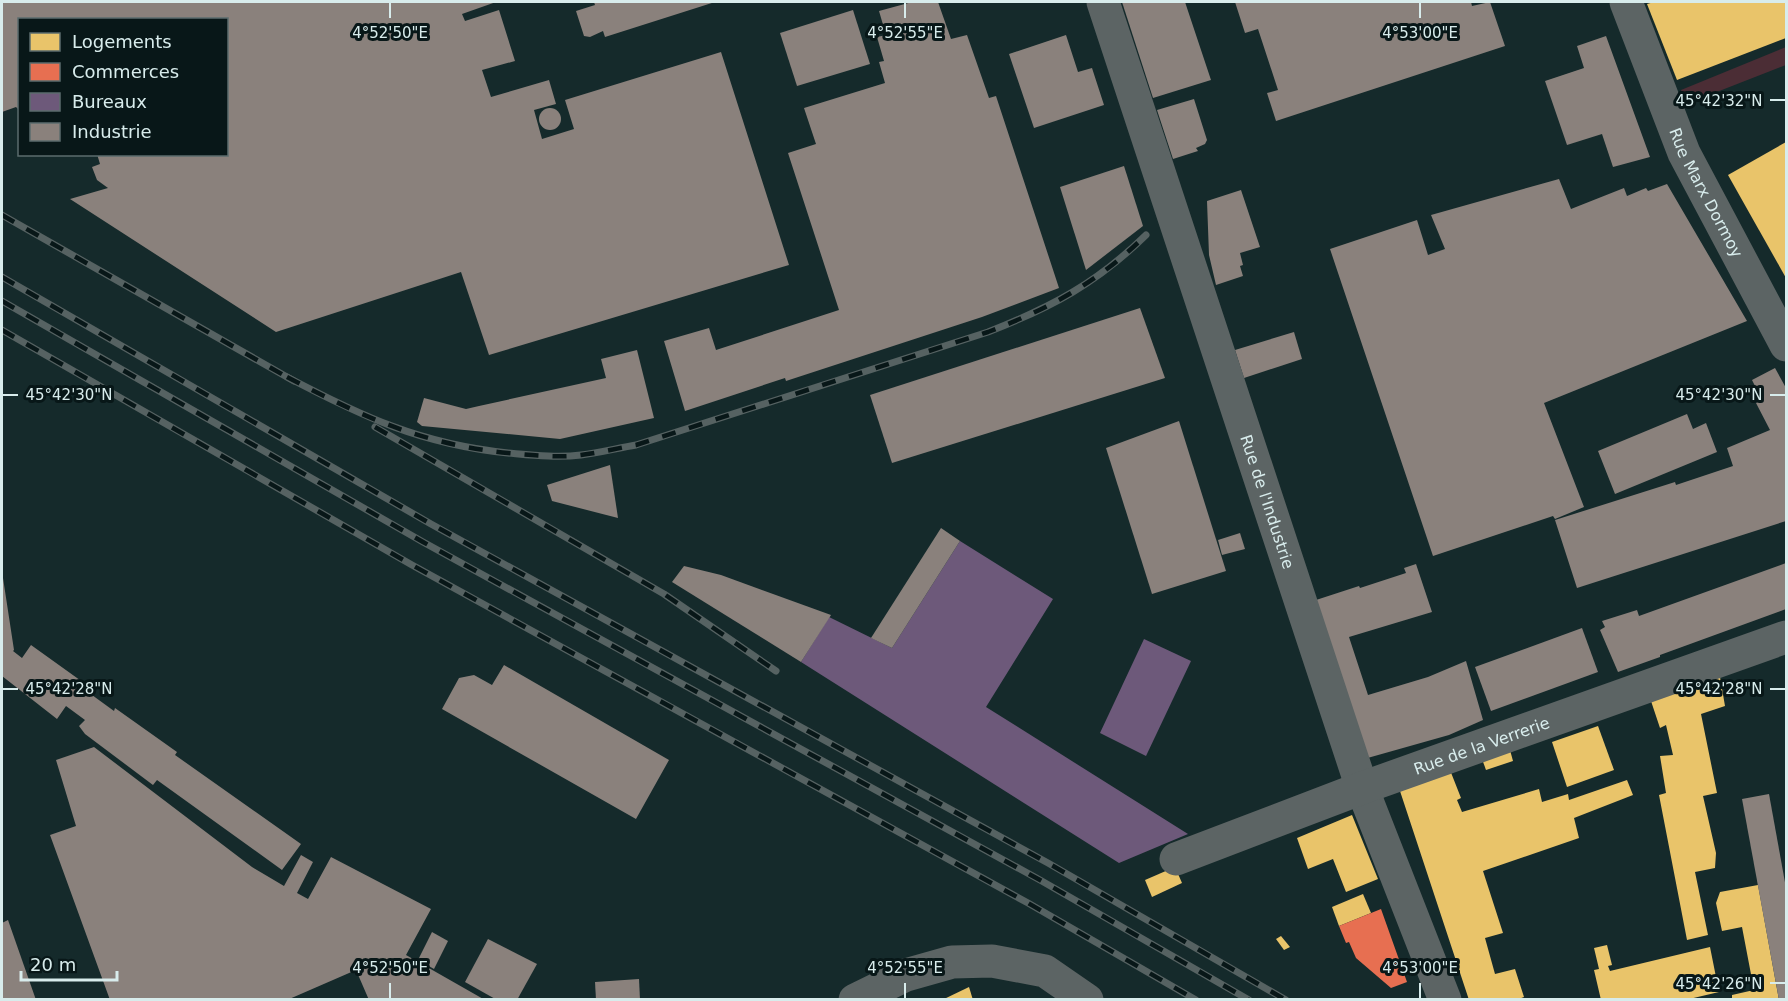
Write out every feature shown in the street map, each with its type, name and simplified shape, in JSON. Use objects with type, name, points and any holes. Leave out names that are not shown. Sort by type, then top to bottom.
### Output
[{"type":"street","name":"Rue de l'Industrie","points":[[1103,2],[1362,788],[1445,999]]},
{"type":"street","name":"Rue Marx Dormoy","points":[[1626,2],[1684,153],[1786,345]]},
{"type":"street","name":"Rue de la Verrerie","points":[[1176,860],[1362,788],[1786,638]]},
{"type":"street","points":[[855,999],[906,975],[952,962],[992,961],[1045,971],[1087,999]]},
{"type":"shaded area","points":[[1786,47],[1786,65],[1686,104],[1681,90]]},
{"type":"building: Logements","points":[[1654,2],[1786,2],[1786,38],[1677,80],[1647,4]]},
{"type":"building: Logements","points":[[1786,142],[1786,278],[1728,175]]},
{"type":"building: Logements","points":[[1720,677],[1725,706],[1701,714],[1717,793],[1703,796],[1716,853],[1715,868],[1695,872],[1708,935],[1687,940],[1659,795],[1666,793],[1660,756],[1673,755],[1666,725],[1660,728],[1651,701]]},
{"type":"building: Logements","points":[[1598,726],[1614,770],[1567,787],[1552,742]]},
{"type":"building: Logements","points":[[1510,750],[1513,761],[1486,770],[1482,759]]},
{"type":"building: Logements","points":[[1450,770],[1461,798],[1457,800],[1462,812],[1539,789],[1542,802],[1568,794],[1569,800],[1627,780],[1633,795],[1574,818],[1579,838],[1483,871],[1503,933],[1485,938],[1495,974],[1515,969],[1524,997],[1516,1000],[1469,1000],[1399,788]]},
{"type":"building: Logements","points":[[1352,815],[1378,879],[1346,892],[1333,859],[1308,869],[1297,838]]},
{"type":"building: Logements","points":[[1175,867],[1182,883],[1152,897],[1145,880]]},
{"type":"building: Logements","points":[[1758,885],[1779,1000],[1732,1000],[1732,995],[1754,990],[1742,927],[1722,931],[1716,903],[1720,892]]},
{"type":"building: Logements","points":[[1363,894],[1371,913],[1339,926],[1332,907]]},
{"type":"building: Logements","points":[[1281,936],[1290,947],[1284,950],[1276,939]]},
{"type":"building: Logements","points":[[1607,945],[1612,965],[1608,966],[1610,971],[1710,947],[1719,992],[1685,1000],[1601,1000],[1594,970],[1599,969],[1594,948]]},
{"type":"building: Logements","points":[[969,987],[973,1000],[942,1000]]},
{"type":"building: Commerces","points":[[1381,909],[1407,982],[1391,988],[1356,958],[1339,926]]},
{"type":"building: Bureaux","points":[[960,541],[1053,599],[986,707],[1188,834],[1119,863],[801,662],[829,617],[892,648]]},
{"type":"building: Bureaux","points":[[1144,639],[1191,661],[1146,756],[1100,733]]},
{"type":"building: Industrie","points":[[2,2],[496,2],[462,14],[465,21],[499,10],[515,61],[482,70],[491,97],[549,80],[556,104],[534,110],[542,139],[574,129],[565,100],[721,52],[789,265],[489,355],[461,272],[276,332],[70,199],[108,188],[97,180],[92,167],[100,164],[98,156],[228,156],[228,18],[18,18],[18,109],[16,107],[2,112]]},
{"type":"building: Industrie","points":[[594,2],[715,2],[605,37],[603,31],[590,37],[584,36],[576,11],[595,5]]},
{"type":"building: Industrie","points":[[912,2],[938,2],[951,39],[967,35],[989,98],[996,96],[1059,288],[982,317],[786,381],[785,378],[685,411],[664,341],[709,328],[716,350],[839,310],[788,153],[816,144],[804,108],[885,83],[879,62],[884,61],[877,37],[886,35],[879,11]]},
{"type":"building: Industrie","points":[[1122,2],[1185,2],[1211,80],[1153,98]]},
{"type":"building: Industrie","points":[[1235,2],[1471,2],[1472,6],[1490,2],[1505,46],[1276,121],[1267,93],[1278,90],[1258,29],[1245,33]]},
{"type":"building: Industrie","points":[[853,10],[870,64],[797,86],[780,33]]},
{"type":"building: Industrie","points":[[1066,35],[1078,72],[1092,68],[1104,105],[1034,128],[1009,54]]},
{"type":"building: Industrie","points":[[1606,36],[1650,157],[1613,167],[1602,134],[1567,145],[1545,81],[1584,68],[1577,46]]},
{"type":"building: Industrie","points":[[1194,99],[1207,140],[1205,144],[1196,148],[1198,151],[1173,159],[1157,110]]},
{"type":"building: Industrie","points":[[550,108],[558,111],[561,119],[558,127],[550,130],[542,127],[539,119],[542,111]]},
{"type":"building: Industrie","points":[[1124,166],[1143,226],[1086,270],[1060,187]]},
{"type":"building: Industrie","points":[[1559,179],[1571,209],[1624,188],[1627,196],[1646,188],[1648,191],[1667,184],[1747,321],[1544,403],[1584,507],[1555,519],[1553,516],[1433,556],[1330,249],[1417,220],[1428,255],[1445,249],[1431,215]]},
{"type":"building: Industrie","points":[[1241,190],[1260,247],[1240,253],[1243,276],[1216,285],[1209,255],[1207,201]]},
{"type":"building: Industrie","points":[[1140,308],[1165,378],[892,463],[870,395]]},
{"type":"building: Industrie","points":[[1294,332],[1302,359],[1244,378],[1235,350]]},
{"type":"building: Industrie","points":[[637,350],[654,418],[560,439],[422,426],[417,422],[424,398],[466,409],[606,378],[601,359]]},
{"type":"building: Industrie","points":[[1775,368],[1786,388],[1786,521],[1577,588],[1555,520],[1733,466],[1727,448],[1770,430],[1756,403],[1762,400],[1752,380]]},
{"type":"building: Industrie","points":[[1687,414],[1693,429],[1706,423],[1717,452],[1615,494],[1598,451]]},
{"type":"building: Industrie","points":[[1179,421],[1226,571],[1152,594],[1106,448]]},
{"type":"building: Industrie","points":[[610,465],[618,518],[552,501],[547,485]]},
{"type":"building: Industrie","points":[[941,528],[960,541],[892,648],[871,638]]},
{"type":"building: Industrie","points":[[1240,533],[1245,549],[1222,555],[1218,540]]},
{"type":"building: Industrie","points":[[1786,563],[1786,609],[1618,672],[1600,630],[1605,627],[1602,621],[1637,610],[1639,616]]},
{"type":"building: Industrie","points":[[1416,564],[1432,612],[1349,637],[1368,695],[1428,677],[1466,661],[1483,720],[1449,735],[1364,759],[1316,600],[1406,573],[1404,568]]},
{"type":"building: Industrie","points":[[684,566],[721,575],[831,615],[801,662],[672,582]]},
{"type":"building: Industrie","points":[[3,578],[13,651],[22,658],[31,645],[84,683],[81,687],[177,752],[175,755],[301,844],[282,870],[157,780],[153,785],[85,734],[79,726],[85,720],[66,706],[57,719],[2,676]]},
{"type":"building: Industrie","points":[[1582,628],[1598,672],[1491,711],[1475,667]]},
{"type":"building: Industrie","points":[[504,665],[669,760],[636,819],[442,709],[459,678],[474,675],[492,685]]},
{"type":"building: Industrie","points":[[94,747],[252,867],[284,886],[301,855],[313,862],[297,893],[308,899],[331,857],[431,909],[406,955],[485,1000],[369,1000],[356,970],[287,1000],[110,1000],[50,835],[76,826],[56,760]]},
{"type":"building: Industrie","points":[[1769,794],[1786,888],[1786,1000],[1779,1000],[1742,799]]},
{"type":"building: Industrie","points":[[8,920],[36,1000],[2,1000],[2,923]]},
{"type":"building: Industrie","points":[[432,932],[448,941],[434,969],[418,960]]},
{"type":"building: Industrie","points":[[488,939],[537,964],[517,1000],[497,1000],[465,982]]},
{"type":"building: Industrie","points":[[639,979],[640,1000],[596,1000],[595,982]]},
{"type":"railway","points":[[2,215],[294,381]]},
{"type":"railway","points":[[287,377],[393,427],[447,443],[477,449],[535,455],[563,456],[595,453],[636,445],[988,332],[1033,313],[1073,292],[1110,267],[1146,235]]},
{"type":"railway","points":[[2,277],[431,524],[1048,863],[1286,1000]]},
{"type":"railway","points":[[2,301],[423,542],[1040,880],[1249,1000]]},
{"type":"railway","points":[[2,330],[412,565],[1028,903],[1196,1000]]},
{"type":"railway","points":[[375,427],[664,594],[776,671]]}]
